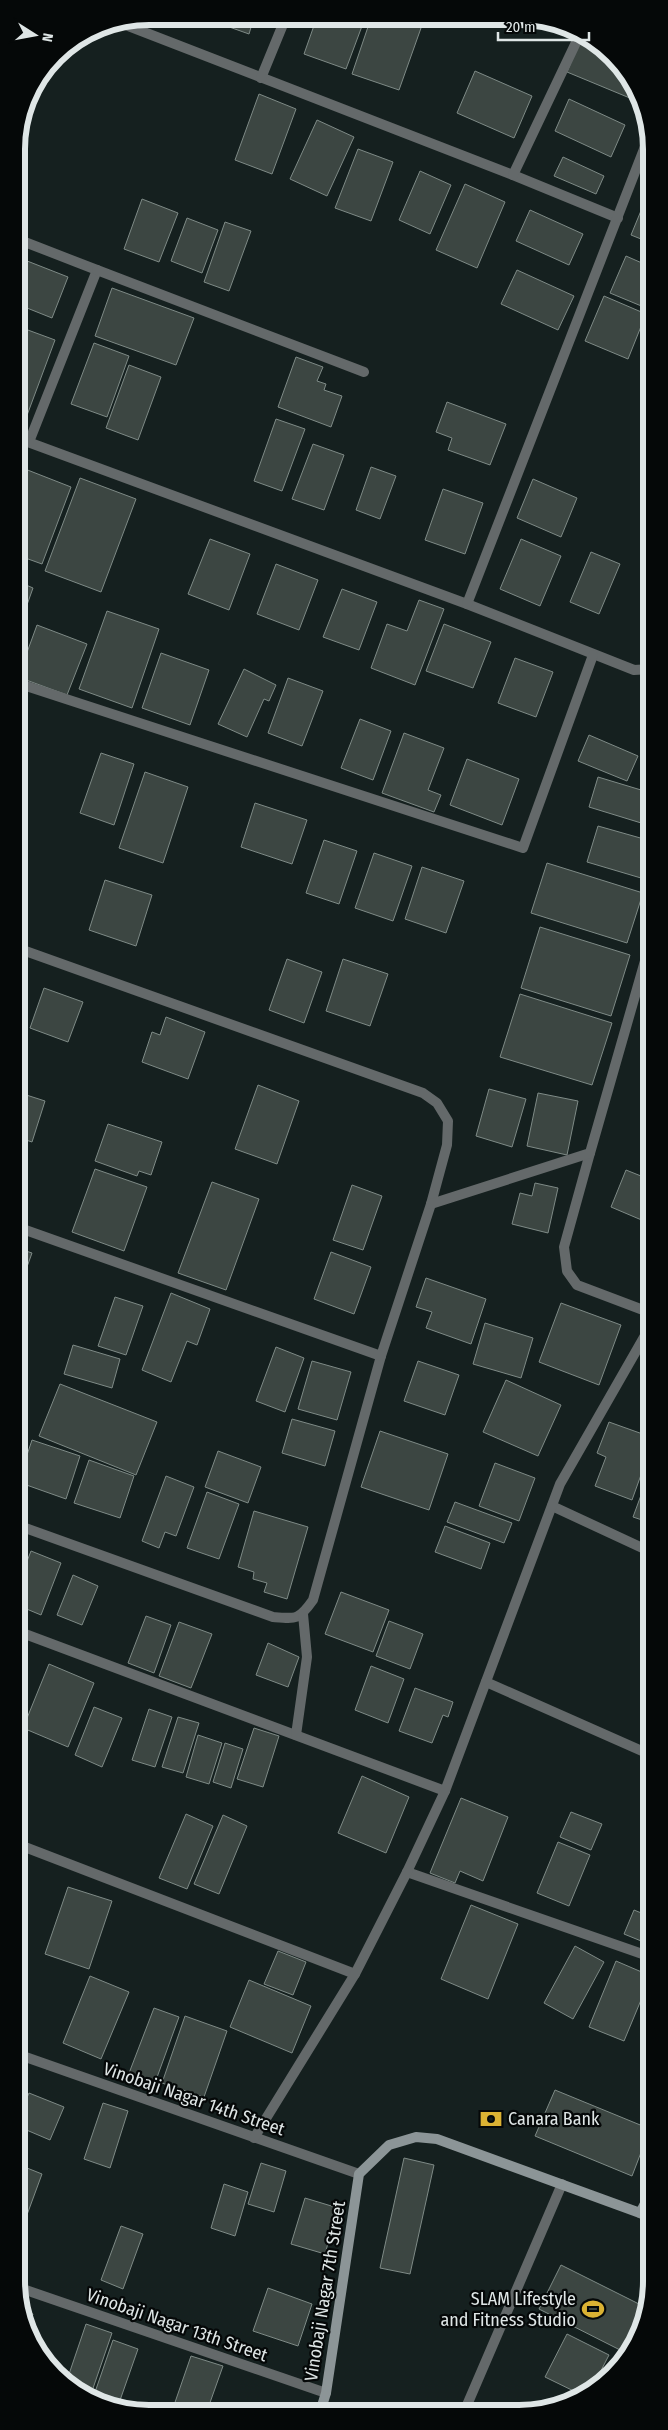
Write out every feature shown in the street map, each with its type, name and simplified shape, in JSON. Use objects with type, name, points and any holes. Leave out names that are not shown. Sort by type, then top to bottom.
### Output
[{"type":"street","points":[[262,78],[283,25]]},
{"type":"street","points":[[129,26],[513,174],[618,218]]},
{"type":"street","points":[[513,174],[577,40]]},
{"type":"street","points":[[467,604],[643,150]]},
{"type":"street","points":[[25,242],[364,372]]},
{"type":"street","points":[[29,442],[97,270]]},
{"type":"street","points":[[25,441],[467,604],[593,655],[634,670],[643,669]]},
{"type":"street","points":[[25,686],[523,848],[593,655]]},
{"type":"street","points":[[25,951],[422,1093],[437,1102],[448,1121],[447,1144],[431,1204],[381,1356],[312,1600],[303,1614],[293,1619],[273,1617],[25,1528]]},
{"type":"street","points":[[643,968],[564,1247],[567,1271],[576,1285],[643,1310]]},
{"type":"street","points":[[431,1204],[590,1153]]},
{"type":"street","points":[[25,1230],[381,1356]]},
{"type":"street","points":[[254,2138],[355,1974],[407,1872],[445,1791],[560,1484],[643,1339]]},
{"type":"street","points":[[552,1506],[643,1548]]},
{"type":"street","points":[[296,1735],[307,1657],[303,1614]]},
{"type":"street","points":[[25,1634],[445,1791]]},
{"type":"street","points":[[486,1682],[643,1751]]},
{"type":"street","points":[[25,1847],[355,1974]]},
{"type":"street","points":[[407,1872],[643,1953]]},
{"type":"street","name":"Vinobaji Nagar 14th Street","points":[[25,2057],[359,2174]]},
{"type":"street","points":[[359,2174],[389,2145],[416,2137],[437,2139],[643,2214]]},
{"type":"street","name":"Vinobaji Nagar 7th Street","points":[[322,2405],[326,2393],[359,2174]]},
{"type":"street","points":[[467,2405],[562,2184]]},
{"type":"street","points":[[640,2213],[643,2208]]},
{"type":"street","name":"Vinobaji Nagar 13th Street","points":[[26,2291],[326,2393]]},
{"type":"building","points":[[224,25],[252,25],[249,34]]},
{"type":"building","points":[[314,25],[362,25],[346,69],[304,54]]},
{"type":"building","points":[[369,25],[413,25],[421,28],[399,90],[352,74]]},
{"type":"building","points":[[580,41],[607,61],[617,73],[633,99],[567,72]]},
{"type":"building","points":[[475,71],[532,96],[514,138],[457,113]]},
{"type":"building","points":[[259,94],[296,109],[272,174],[235,160]]},
{"type":"building","points":[[569,99],[625,125],[611,157],[555,131]]},
{"type":"building","points":[[317,120],[354,137],[327,196],[290,179]]},
{"type":"building","points":[[358,149],[393,162],[371,221],[335,208]]},
{"type":"building","points":[[563,157],[604,176],[596,194],[554,176]]},
{"type":"building","points":[[420,171],[451,185],[430,234],[399,220]]},
{"type":"building","points":[[465,184],[505,202],[477,268],[436,250]]},
{"type":"building","points":[[142,199],[178,213],[159,262],[124,249]]},
{"type":"building","points":[[643,206],[643,240],[631,235]]},
{"type":"building","points":[[530,210],[583,234],[569,265],[516,241]]},
{"type":"building","points":[[187,218],[218,230],[202,273],[171,261]]},
{"type":"building","points":[[225,222],[251,231],[229,291],[204,282]]},
{"type":"building","points":[[626,256],[643,263],[643,307],[610,293]]},
{"type":"building","points":[[25,260],[68,277],[52,318],[25,307]]},
{"type":"building","points":[[517,270],[574,296],[558,330],[501,304]]},
{"type":"building","points":[[112,288],[194,318],[176,365],[95,336]]},
{"type":"building","points":[[604,296],[643,313],[643,322],[628,359],[585,341]]},
{"type":"building","points":[[25,329],[55,340],[25,418]]},
{"type":"building","points":[[94,343],[129,356],[107,417],[71,404]]},
{"type":"building","points":[[296,357],[323,367],[317,381],[326,384],[324,390],[342,396],[331,427],[278,407]]},
{"type":"building","points":[[129,365],[161,377],[138,440],[106,428]]},
{"type":"building","points":[[447,402],[506,424],[490,465],[448,450],[452,438],[436,432]]},
{"type":"building","points":[[276,419],[305,429],[282,491],[254,481]]},
{"type":"building","points":[[313,444],[344,455],[324,510],[292,499]]},
{"type":"building","points":[[371,467],[396,476],[380,519],[356,510]]},
{"type":"building","points":[[25,469],[71,487],[42,564],[25,558]]},
{"type":"building","points":[[80,478],[136,499],[101,592],[45,571]]},
{"type":"building","points":[[533,479],[577,498],[561,537],[517,518]]},
{"type":"building","points":[[443,489],[483,503],[465,554],[425,540]]},
{"type":"building","points":[[210,539],[250,554],[229,610],[188,594]]},
{"type":"building","points":[[521,539],[561,556],[540,606],[500,589]]},
{"type":"building","points":[[591,552],[620,564],[599,614],[570,602]]},
{"type":"building","points":[[276,564],[318,580],[299,630],[257,614]]},
{"type":"building","points":[[25,584],[33,588],[25,610]]},
{"type":"building","points":[[342,589],[377,602],[359,650],[323,637]]},
{"type":"building","points":[[419,600],[444,609],[415,685],[371,668],[387,624],[407,631]]},
{"type":"building","points":[[107,611],[159,629],[132,708],[79,689]]},
{"type":"building","points":[[444,624],[491,642],[473,688],[426,671]]},
{"type":"building","points":[[37,625],[87,644],[67,695],[25,680],[25,658]]},
{"type":"building","points":[[161,653],[209,670],[190,725],[142,708]]},
{"type":"building","points":[[515,658],[553,672],[536,717],[498,703]]},
{"type":"building","points":[[244,669],[276,685],[269,701],[264,699],[247,737],[218,724]]},
{"type":"building","points":[[288,678],[323,691],[302,746],[268,733]]},
{"type":"building","points":[[360,719],[391,731],[373,780],[341,768]]},
{"type":"building","points":[[404,733],[444,748],[428,790],[441,795],[434,812],[382,793]]},
{"type":"building","points":[[589,735],[638,756],[627,781],[578,761]]},
{"type":"building","points":[[101,753],[134,764],[114,825],[80,813]]},
{"type":"building","points":[[467,759],[519,779],[502,825],[450,805]]},
{"type":"building","points":[[145,772],[188,787],[163,863],[119,848]]},
{"type":"building","points":[[598,777],[643,791],[643,824],[589,807]]},
{"type":"building","points":[[255,803],[307,820],[292,864],[241,847]]},
{"type":"building","points":[[598,826],[643,839],[643,871],[641,878],[587,862]]},
{"type":"building","points":[[324,840],[357,851],[339,904],[306,893]]},
{"type":"building","points":[[374,853],[412,866],[393,921],[355,908]]},
{"type":"building","points":[[547,863],[643,893],[627,943],[531,913]]},
{"type":"building","points":[[422,867],[464,881],[446,933],[405,919]]},
{"type":"building","points":[[105,880],[152,895],[136,946],[89,930]]},
{"type":"building","points":[[540,927],[630,955],[611,1016],[521,988]]},
{"type":"building","points":[[287,959],[322,972],[304,1023],[269,1010]]},
{"type":"building","points":[[343,959],[388,974],[370,1026],[326,1011]]},
{"type":"building","points":[[44,988],[83,1002],[68,1042],[30,1028]]},
{"type":"building","points":[[520,994],[612,1023],[592,1085],[500,1057]]},
{"type":"building","points":[[166,1017],[205,1032],[188,1079],[142,1062],[152,1032],[160,1035]]},
{"type":"building","points":[[258,1085],[299,1101],[277,1164],[235,1149]]},
{"type":"building","points":[[489,1089],[526,1099],[512,1147],[476,1136]]},
{"type":"building","points":[[538,1093],[578,1101],[567,1155],[527,1146]]},
{"type":"building","points":[[25,1095],[45,1101],[32,1142],[25,1140]]},
{"type":"building","points":[[108,1124],[162,1142],[151,1175],[139,1171],[137,1176],[95,1161]]},
{"type":"building","points":[[95,1169],[147,1187],[124,1251],[72,1232]]},
{"type":"building","points":[[626,1170],[643,1177],[643,1221],[611,1207]]},
{"type":"building","points":[[212,1182],[259,1199],[226,1290],[178,1273]]},
{"type":"building","points":[[535,1183],[558,1188],[548,1233],[512,1224],[520,1193],[532,1196]]},
{"type":"building","points":[[352,1185],[382,1196],[363,1250],[333,1240]]},
{"type":"building","points":[[25,1251],[32,1253],[25,1272]]},
{"type":"building","points":[[331,1252],[371,1267],[354,1314],[314,1299]]},
{"type":"building","points":[[426,1278],[486,1299],[471,1344],[426,1328],[432,1312],[416,1307]]},
{"type":"building","points":[[171,1293],[210,1309],[197,1345],[187,1341],[171,1382],[142,1370]]},
{"type":"building","points":[[115,1297],[143,1306],[126,1355],[98,1346]]},
{"type":"building","points":[[561,1303],[621,1325],[599,1385],[539,1362]]},
{"type":"building","points":[[485,1323],[533,1338],[521,1378],[473,1364]]},
{"type":"building","points":[[73,1345],[120,1359],[112,1388],[64,1374]]},
{"type":"building","points":[[276,1347],[304,1358],[285,1412],[256,1401]]},
{"type":"building","points":[[312,1361],[351,1372],[337,1420],[298,1409]]},
{"type":"building","points":[[418,1361],[459,1375],[445,1415],[404,1401]]},
{"type":"building","points":[[506,1380],[561,1405],[538,1456],[483,1432]]},
{"type":"building","points":[[60,1384],[157,1422],[136,1475],[39,1436]]},
{"type":"building","points":[[292,1419],[335,1431],[325,1466],[282,1453]]},
{"type":"building","points":[[609,1422],[643,1434],[643,1469],[632,1500],[595,1486],[606,1457],[597,1453]]},
{"type":"building","points":[[380,1431],[448,1454],[429,1510],[361,1487]]},
{"type":"building","points":[[32,1440],[80,1456],[66,1499],[25,1484],[25,1461]]},
{"type":"building","points":[[218,1451],[261,1467],[248,1503],[205,1487]]},
{"type":"building","points":[[89,1460],[134,1476],[120,1518],[74,1503]]},
{"type":"building","points":[[495,1463],[535,1478],[519,1521],[479,1506]]},
{"type":"building","points":[[166,1476],[194,1487],[176,1536],[165,1532],[159,1548],[142,1541]]},
{"type":"building","points":[[643,1490],[643,1520],[633,1517]]},
{"type":"building","points":[[207,1492],[239,1504],[219,1559],[187,1548]]},
{"type":"building","points":[[455,1502],[512,1523],[504,1543],[447,1522]]},
{"type":"building","points":[[254,1511],[308,1527],[287,1599],[264,1592],[267,1583],[253,1579],[254,1572],[238,1567]]},
{"type":"building","points":[[445,1526],[490,1543],[481,1569],[435,1552]]},
{"type":"building","points":[[31,1551],[61,1563],[41,1615],[25,1608],[25,1566]]},
{"type":"building","points":[[73,1575],[98,1586],[82,1625],[57,1615]]},
{"type":"building","points":[[341,1592],[389,1610],[373,1652],[325,1634]]},
{"type":"building","points":[[146,1616],[171,1625],[154,1673],[128,1663]]},
{"type":"building","points":[[389,1621],[423,1634],[410,1669],[376,1656]]},
{"type":"building","points":[[179,1622],[212,1634],[191,1688],[159,1676]]},
{"type":"building","points":[[268,1643],[299,1657],[288,1687],[256,1675]]},
{"type":"building","points":[[49,1664],[94,1683],[68,1747],[25,1729],[25,1723]]},
{"type":"building","points":[[371,1666],[404,1679],[388,1723],[355,1710]]},
{"type":"building","points":[[415,1688],[453,1702],[448,1717],[443,1715],[432,1743],[399,1731]]},
{"type":"building","points":[[94,1707],[122,1718],[102,1767],[75,1755]]},
{"type":"building","points":[[149,1709],[172,1717],[155,1767],[132,1760]]},
{"type":"building","points":[[178,1717],[199,1723],[183,1773],[162,1767]]},
{"type":"building","points":[[254,1728],[279,1736],[263,1787],[237,1779]]},
{"type":"building","points":[[198,1735],[222,1743],[209,1784],[186,1777]]},
{"type":"building","points":[[225,1743],[243,1749],[231,1788],[213,1782]]},
{"type":"building","points":[[362,1776],[409,1797],[386,1853],[338,1833]]},
{"type":"building","points":[[461,1798],[508,1817],[483,1881],[460,1871],[455,1883],[430,1873]]},
{"type":"building","points":[[571,1812],[602,1824],[591,1850],[560,1837]]},
{"type":"building","points":[[186,1814],[213,1826],[187,1889],[159,1878]]},
{"type":"building","points":[[223,1815],[247,1826],[219,1894],[194,1884]]},
{"type":"building","points":[[558,1842],[590,1855],[569,1906],[537,1893]]},
{"type":"building","points":[[68,1887],[112,1901],[89,1969],[45,1954]]},
{"type":"building","points":[[471,1905],[518,1924],[488,1999],[441,1979]]},
{"type":"building","points":[[634,1910],[643,1914],[643,1942],[624,1934]]},
{"type":"building","points":[[575,1946],[604,1962],[573,2019],[544,2003]]},
{"type":"building","points":[[278,1951],[306,1962],[293,1995],[264,1984]]},
{"type":"building","points":[[616,1961],[643,1973],[643,1995],[624,2041],[589,2027]]},
{"type":"building","points":[[90,1976],[129,1992],[101,2059],[63,2043]]},
{"type":"building","points":[[249,1980],[311,2006],[292,2053],[230,2027]]},
{"type":"building","points":[[154,2008],[179,2017],[152,2091],[126,2081]]},
{"type":"building","points":[[185,2016],[227,2031],[204,2097],[162,2083]]},
{"type":"building","points":[[555,2090],[643,2126],[643,2147],[632,2176],[535,2136]]},
{"type":"building","points":[[29,2093],[64,2107],[50,2140],[25,2129],[25,2102]]},
{"type":"building","points":[[103,2103],[128,2111],[110,2168],[84,2159]]},
{"type":"building","points":[[404,2158],[434,2165],[410,2274],[380,2268]]},
{"type":"building","points":[[261,2163],[286,2171],[274,2212],[248,2204]]},
{"type":"building","points":[[25,2167],[42,2174],[25,2220]]},
{"type":"building","points":[[224,2184],[248,2192],[235,2236],[211,2228]]},
{"type":"building","points":[[305,2198],[338,2208],[325,2254],[291,2244]]},
{"type":"building","points":[[121,2226],[143,2234],[123,2289],[101,2280]]},
{"type":"building","name":"SLAM Lifestyle and Fitness Studio","points":[[561,2265],[641,2305],[634,2329],[621,2351],[539,2309]]},
{"type":"building","points":[[268,2288],[312,2304],[298,2346],[253,2331]]},
{"type":"building","points":[[86,2324],[112,2333],[92,2391],[69,2375]]},
{"type":"building","points":[[567,2334],[609,2355],[598,2377],[575,2392],[545,2377]]},
{"type":"building","points":[[113,2340],[138,2349],[120,2402],[95,2393]]},
{"type":"building","points":[[191,2356],[223,2366],[209,2405],[174,2405]]},
{"type":"place","name":"Canara Bank","points":[[491,2119]]},
{"type":"place","name":"SLAM Lifestyle and Fitness Studio","points":[[593,2309]]}]
